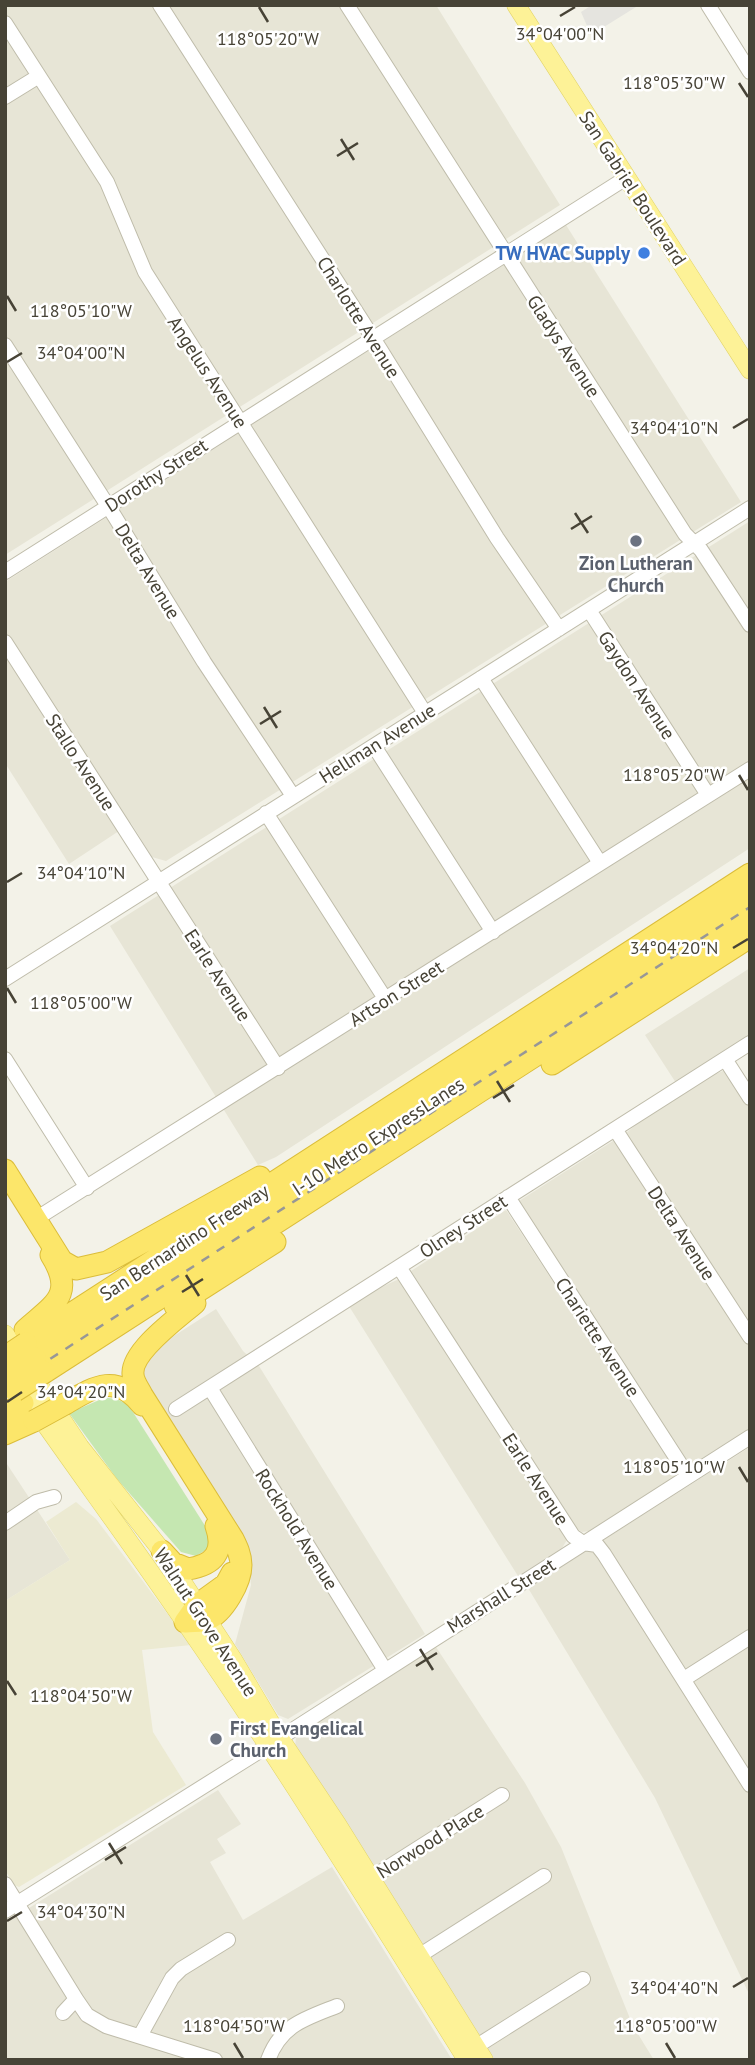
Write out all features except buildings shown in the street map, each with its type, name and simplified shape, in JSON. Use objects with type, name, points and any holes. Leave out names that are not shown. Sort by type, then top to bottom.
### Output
[{"type":"highway","name":"San Bernardino Freeway","points":[[13,1397],[27,1353],[330,1148],[750,874]]},
{"type":"highway","name":"I-10 Metro ExpressLanes","points":[[13,1397],[27,1353],[750,894]]},
{"type":"highway","name":"I-10 Metro ExpressLanes","points":[[27,1353],[750,917]]},
{"type":"highway","name":"San Bernardino Freeway","points":[[5,1357],[27,1353],[228,1273],[750,937]]},
{"type":"highway","points":[[5,1170],[62,1261],[76,1269],[85,1269],[107,1262],[268,1173],[330,1148]]},
{"type":"highway","points":[[5,1182],[63,1279],[63,1288],[27,1353]]},
{"type":"highway","points":[[196,1616],[220,1610],[240,1574],[238,1550],[142,1395],[133,1376],[134,1366],[145,1348],[228,1273]]},
{"type":"highway","points":[[5,1434],[13,1397],[65,1404],[101,1385],[129,1391],[141,1403],[231,1554],[233,1570],[226,1584],[196,1616]]},
{"type":"highway","points":[[162,1551],[173,1563],[188,1569],[204,1564],[216,1555],[220,1545],[216,1526]]},
{"type":"main road","name":"San Gabriel Boulevard","points":[[516,5],[750,370]]},
{"type":"main road","name":"Walnut Grove Avenue","points":[[27,1353],[80,1447],[162,1551],[196,1616],[273,1741],[473,2055]]},
{"type":"main road","name":"Walnut Grove Avenue","points":[[5,1364],[68,1457],[196,1616]]},
{"type":"street","name":"Charlotte Avenue","points":[[160,5],[509,556],[559,629]]},
{"type":"street","name":"Gladys Avenue","points":[[347,5],[685,534],[701,550],[750,625]]},
{"type":"street","points":[[708,5],[750,72]]},
{"type":"street","name":"Angelus Avenue","points":[[5,23],[107,181],[145,272],[425,713]]},
{"type":"street","points":[[5,97],[39,76]]},
{"type":"street","name":"Dorothy Street","points":[[5,572],[626,178]]},
{"type":"street","name":"Delta Avenue","points":[[5,345],[190,641],[292,796]]},
{"type":"street","name":"Hellman Avenue","points":[[5,979],[750,508]]},
{"type":"street","name":"Gaydon Avenue","points":[[589,610],[708,795]]},
{"type":"street","name":"Stallo Avenue","points":[[5,642],[158,882]]},
{"type":"street","points":[[481,678],[600,863]]},
{"type":"street","points":[[374,746],[493,932]]},
{"type":"street","name":"Artson Street","points":[[42,1215],[750,769]]},
{"type":"street","points":[[266,813],[386,1000]]},
{"type":"street","name":"Earle Avenue","points":[[158,882],[278,1068]]},
{"type":"street","name":"Olney Street","points":[[176,1409],[750,1043]]},
{"type":"street","points":[[5,1059],[87,1188]]},
{"type":"street","points":[[724,1059],[750,1098]]},
{"type":"street","name":"Delta Avenue","points":[[615,1129],[750,1337]]},
{"type":"street","name":"Chariette Avenue","points":[[508,1197],[688,1476]]},
{"type":"street","name":"Earle Avenue","points":[[399,1267],[573,1536],[583,1543],[597,1545],[750,1785]]},
{"type":"street","name":"Rockhold Avenue","points":[[210,1388],[385,1670]]},
{"type":"street","name":"Marshall Street","points":[[11,1907],[750,1437]]},
{"type":"street","points":[[5,1522],[36,1502],[54,1497]]},
{"type":"street","points":[[684,1679],[750,1637]]},
{"type":"street","name":"Norwood Place","points":[[365,1882],[502,1795]]},
{"type":"street","points":[[413,1959],[544,1875]]},
{"type":"street","points":[[5,1884],[11,1907],[87,2015],[106,2026],[215,2060]]},
{"type":"street","points":[[140,2036],[172,1978],[181,1969],[229,1940]]},
{"type":"street","points":[[473,2055],[583,1979]]},
{"type":"street","points":[[63,2013],[76,1999]]},
{"type":"street","points":[[268,2060],[279,2037],[291,2027],[337,2006]]},
{"type":"shaded area","points":[[5,5],[436,5],[560,205],[5,555]]},
{"type":"shaded area","points":[[592,5],[636,7],[591,35],[581,12]]},
{"type":"shaded area","points":[[566,225],[741,502],[166,861],[152,857],[131,823],[69,864],[5,763],[5,582]]},
{"type":"shaded area","points":[[750,521],[750,848],[276,1157],[258,1165],[110,926]]},
{"type":"shaded area","points":[[750,968],[750,1040],[678,1086],[645,1035]]},
{"type":"shaded area","points":[[725,1070],[750,1109],[750,1324],[626,1133],[678,1090]]},
{"type":"shaded area","points":[[616,1139],[750,1346],[750,1435],[690,1466],[519,1201]]},
{"type":"shaded area","points":[[506,1210],[679,1474],[589,1531],[582,1532],[576,1528],[411,1271]]},
{"type":"shaded area","points":[[399,1279],[566,1535],[567,1540],[562,1548],[518,1576],[347,1303]]},
{"type":"shaded area","points":[[216,1309],[243,1351],[259,1366],[425,1634],[288,1719],[278,1715],[235,1644],[251,1585],[247,1549],[142,1383],[147,1359],[155,1348]]},
{"type":"shaded area","points":[[750,1447],[750,1996],[655,1798],[528,1588]]},
{"type":"shaded area","points":[[5,1461],[70,1560],[5,1601]]},
{"type":"shaded area","points":[[76,1502],[96,1519],[191,1645],[142,1650],[153,1732],[186,1785],[19,1887],[14,1885],[5,1870],[5,1601],[70,1560],[46,1522]]},
{"type":"shaded area","points":[[436,1647],[525,1783],[561,1847],[633,2026],[654,2060],[492,2060],[295,1748],[296,1737],[300,1734]]},
{"type":"shaded area","points":[[218,1790],[241,1824],[217,1839],[226,1853],[210,1862],[243,1920],[332,1867],[451,2058],[5,2060],[5,1923]]},
{"type":"green space","points":[[104,1398],[119,1400],[131,1409],[209,1532],[209,1548],[196,1556],[181,1552],[117,1479],[69,1413]]},
{"type":"railway","points":[[5,1388],[750,907]]},
{"type":"place","name":"TW HVAC Supply","points":[[644,253]]},
{"type":"place","name":"Zion Lutheran Church","points":[[636,541]]},
{"type":"place","name":"First Evangelical Church","points":[[216,1739]]}]
